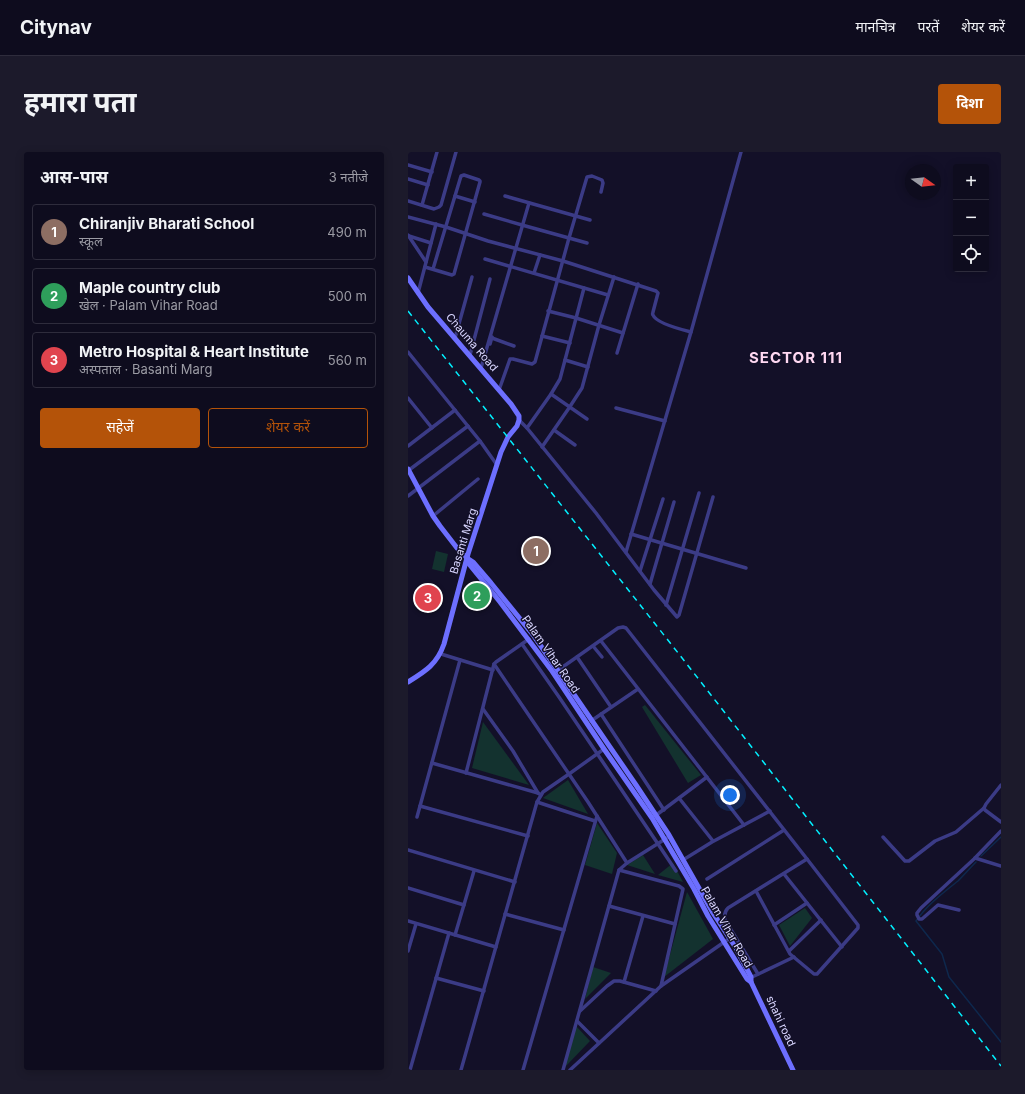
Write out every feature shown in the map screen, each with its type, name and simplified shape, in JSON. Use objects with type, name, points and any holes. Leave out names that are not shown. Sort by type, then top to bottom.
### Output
[{"type":"street","points":[[422,205],[437,152]]},
{"type":"street","points":[[408,201],[436,209],[441,205],[456,152]]},
{"type":"street","points":[[626,552],[691,332],[741,152]]},
{"type":"street","points":[[408,165],[432,172]]},
{"type":"street","points":[[425,266],[434,269],[454,274],[475,202],[480,182],[479,180],[462,176],[434,269]]},
{"type":"street","points":[[499,390],[508,360],[513,358],[534,364],[562,261],[587,178],[592,176],[602,180],[603,183],[601,192]]},
{"type":"street","points":[[408,179],[428,185]]},
{"type":"street","points":[[455,196],[475,202]]},
{"type":"street","points":[[505,196],[590,220]]},
{"type":"street","points":[[490,344],[510,266],[529,203]]},
{"type":"street","points":[[484,214],[587,243]]},
{"type":"street","points":[[408,217],[562,261],[638,284],[658,292],[653,312],[654,318],[691,332]]},
{"type":"street","points":[[418,293],[436,224]]},
{"type":"street","points":[[408,236],[431,243]]},
{"type":"street","points":[[408,236],[426,262]]},
{"type":"street","points":[[534,273],[540,255]]},
{"type":"street","points":[[485,259],[608,295]]},
{"type":"street","points":[[455,338],[472,277]]},
{"type":"street","points":[[542,447],[570,408],[582,388],[614,277]]},
{"type":"street","name":"Chauma Road","points":[[408,278],[418,293],[515,410],[519,416],[519,420]]},
{"type":"street","points":[[470,355],[490,279]]},
{"type":"street","points":[[617,353],[638,284]]},
{"type":"street","points":[[527,428],[560,379],[584,288]]},
{"type":"street","points":[[548,311],[623,333]]},
{"type":"street","points":[[492,336],[514,346]]},
{"type":"street","points":[[481,368],[492,336]]},
{"type":"street","points":[[542,336],[570,343]]},
{"type":"street","points":[[408,352],[480,441],[497,465]]},
{"type":"street","points":[[565,360],[588,367]]},
{"type":"street","points":[[551,394],[587,419]]},
{"type":"street","points":[[408,398],[432,428]]},
{"type":"street","points":[[616,408],[665,421]]},
{"type":"street","points":[[409,444],[455,410]]},
{"type":"street","points":[[519,420],[596,513],[666,605],[678,617],[713,497]]},
{"type":"street","name":"Basanti Marg","points":[[408,682],[429,668],[441,654],[467,558],[504,443],[517,426],[519,420]]},
{"type":"street","points":[[408,470],[468,426]]},
{"type":"street","points":[[554,430],[575,445]]},
{"type":"street","points":[[408,490],[410,495],[480,441]]},
{"type":"street","name":"Palam Vihar Road","points":[[408,470],[433,516],[448,537],[467,558],[473,562],[534,636],[589,722],[654,817],[724,942],[749,979]]},
{"type":"street","points":[[433,516],[478,479]]},
{"type":"street","points":[[666,605],[699,493]]},
{"type":"street","points":[[640,571],[663,499]]},
{"type":"street","points":[[650,584],[674,502]]},
{"type":"street","points":[[631,534],[746,568]]},
{"type":"street","name":"Palam Vihar Road","points":[[467,558],[469,564],[556,672]]},
{"type":"street","points":[[556,672],[620,627],[625,627],[858,925],[857,930],[816,974],[812,973],[789,952],[756,891]]},
{"type":"street","points":[[466,773],[494,664],[529,639]]},
{"type":"street","points":[[601,641],[744,825]]},
{"type":"street","points":[[522,644],[676,871]]},
{"type":"street","points":[[593,646],[602,657]]},
{"type":"street","points":[[441,654],[493,670]]},
{"type":"street","points":[[577,657],[611,707]]},
{"type":"street","points":[[417,817],[460,660]]},
{"type":"street","points":[[494,664],[597,816],[626,863]]},
{"type":"street","points":[[589,722],[638,689]]},
{"type":"street","points":[[461,1070],[538,802],[539,794],[513,751],[483,709]]},
{"type":"street","points":[[601,714],[664,810]]},
{"type":"street","name":"Palam Vihar Road","points":[[589,722],[604,749],[654,817]]},
{"type":"street","points":[[432,763],[539,794],[604,749]]},
{"type":"street","points":[[654,817],[707,777]]},
{"type":"street","points":[[883,837],[905,861],[909,861],[935,841],[956,832],[984,808],[1001,784]]},
{"type":"street","points":[[679,798],[713,842]]},
{"type":"street","points":[[538,802],[595,821]]},
{"type":"street","points":[[420,806],[528,836]]},
{"type":"street","points":[[984,808],[1001,822]]},
{"type":"street","points":[[683,860],[770,811]]},
{"type":"street","points":[[523,1070],[597,816]]},
{"type":"street","points":[[708,879],[784,830]]},
{"type":"street","points":[[959,910],[938,905],[923,918],[918,918],[917,913],[1001,831]]},
{"type":"street","points":[[563,1070],[619,870],[626,863],[667,838]]},
{"type":"street","name":"Palam Vihar Road","points":[[667,838],[683,860],[713,913],[730,938],[749,979]]},
{"type":"street","points":[[408,850],[474,871],[515,882]]},
{"type":"street","points":[[975,858],[1001,866]]},
{"type":"street","points":[[758,974],[724,916],[726,910],[807,859]]},
{"type":"street","points":[[619,870],[681,887],[683,891],[661,986]]},
{"type":"street","points":[[455,934],[474,871]]},
{"type":"street","points":[[784,874],[842,947]]},
{"type":"street","points":[[408,888],[464,904]]},
{"type":"street","points":[[774,925],[807,903]]},
{"type":"street","points":[[609,906],[675,924]]},
{"type":"street","points":[[506,914],[564,930]]},
{"type":"street","points":[[624,982],[643,916]]},
{"type":"street","points":[[789,952],[821,920]]},
{"type":"street","points":[[408,921],[496,947]]},
{"type":"street","points":[[408,951],[416,924]]},
{"type":"street","points":[[410,1070],[449,933]]},
{"type":"street","points":[[570,1070],[661,986],[730,938]]},
{"type":"street","points":[[749,979],[794,957]]},
{"type":"street","points":[[436,978],[484,991]]},
{"type":"street","name":"shahi road","points":[[749,979],[793,1070]]},
{"type":"street","points":[[579,1012],[612,983],[617,981],[656,991]]},
{"type":"street","points":[[576,1021],[599,1043]]},
{"type":"green space","points":[[436,551],[448,554],[444,572],[432,569]]},
{"type":"green space","points":[[645,705],[701,775],[688,783],[642,707]]},
{"type":"green space","points":[[483,722],[529,785],[472,768]]},
{"type":"green space","points":[[568,780],[588,814],[543,798]]},
{"type":"green space","points":[[597,823],[617,853],[612,874],[585,865]]},
{"type":"green space","points":[[643,855],[655,874],[627,865]]},
{"type":"green space","points":[[673,863],[683,882],[658,875]]},
{"type":"green space","points":[[687,892],[713,939],[664,977]]},
{"type":"green space","points":[[805,908],[812,918],[790,946],[779,925]]},
{"type":"green space","points":[[593,967],[611,973],[585,999]]},
{"type":"green space","points":[[576,1026],[590,1041],[565,1067]]},
{"type":"waterway","points":[[981,856],[1001,837]]},
{"type":"waterway","points":[[976,862],[958,881],[930,904],[916,921],[942,954],[949,977],[1001,1042]]},
{"type":"railway","points":[[408,311],[686,663],[1001,1066]]},
{"type":"place","name":"Chiranjiv Bharati School","points":[[536,551]]},
{"type":"place","name":"Maple country club","points":[[477,596]]},
{"type":"place","name":"Metro Hospital & Heart Institute","points":[[428,598]]},
{"type":"district","name":"SECTOR 111","points":[[796,358]]}]
